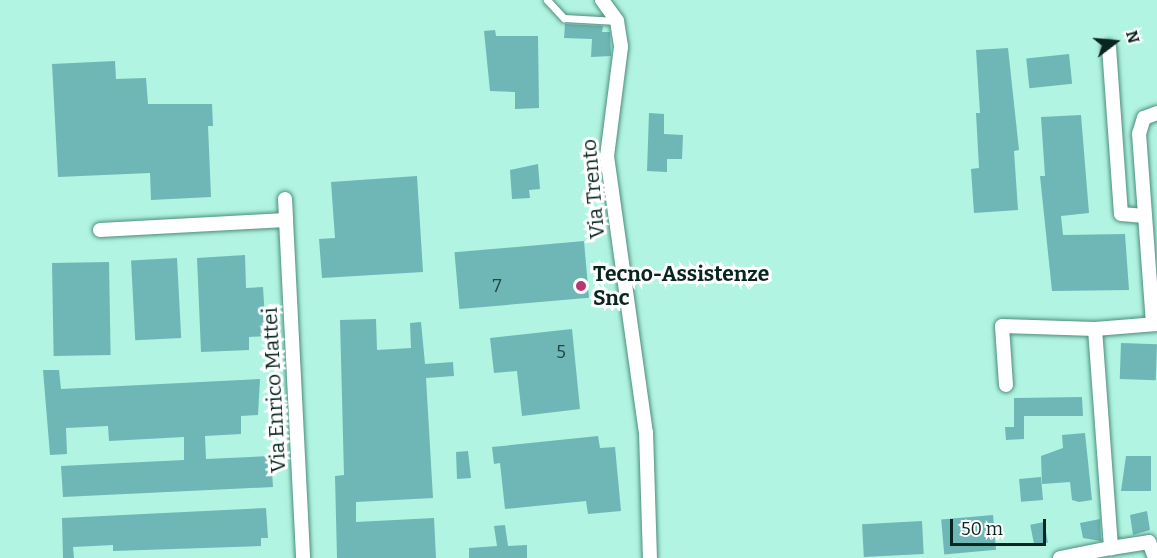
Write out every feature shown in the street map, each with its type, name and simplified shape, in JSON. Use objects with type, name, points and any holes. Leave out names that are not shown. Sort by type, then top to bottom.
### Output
[{"type":"street","name":"Via Trento","points":[[602,0],[617,21],[621,47],[607,156],[645,422],[650,558]]},
{"type":"street","points":[[1109,47],[1121,214],[1145,216]]},
{"type":"street","points":[[1006,385],[1002,326],[1095,329],[1155,324],[1139,134],[1144,118],[1157,113]]},
{"type":"street","name":"Via Enrico Mattei","points":[[285,199],[303,558]]},
{"type":"street","points":[[100,230],[286,220]]},
{"type":"street","points":[[1095,329],[1111,548]]},
{"type":"street","points":[[1060,558],[1149,542],[1155,558]]},
{"type":"lane","points":[[547,0],[564,18],[617,21]]},
{"type":"building","points":[[565,24],[603,26],[602,32],[610,32],[611,56],[591,57],[592,39],[564,38]]},
{"type":"building","points":[[495,30],[496,36],[538,36],[539,108],[515,109],[515,92],[490,91],[484,31]]},
{"type":"building","points":[[1008,48],[1019,150],[1014,151],[1018,210],[974,213],[971,169],[979,168],[976,113],[980,113],[976,50]]},
{"type":"building","points":[[1069,54],[1072,84],[1029,88],[1026,58]]},
{"type":"building","points":[[115,61],[116,79],[146,78],[148,104],[212,104],[213,126],[208,126],[211,197],[151,200],[150,173],[58,177],[52,64]]},
{"type":"building","points":[[649,113],[664,114],[664,134],[683,135],[682,159],[667,159],[667,172],[647,171]]},
{"type":"building","points":[[1081,115],[1089,213],[1061,216],[1063,235],[1125,234],[1129,290],[1052,291],[1040,176],[1045,176],[1041,117]]},
{"type":"building","points":[[538,164],[540,189],[529,190],[530,198],[512,199],[510,170]]},
{"type":"building","points":[[417,176],[423,272],[322,278],[319,239],[335,238],[331,182]]},
{"type":"building","points":[[584,241],[589,298],[459,309],[454,252]]},
{"type":"building","points":[[245,255],[246,288],[263,287],[266,336],[249,337],[249,350],[201,352],[197,258]]},
{"type":"building","points":[[177,258],[181,338],[135,340],[131,260]]},
{"type":"building","points":[[109,262],[111,355],[54,356],[52,263]]},
{"type":"building","points":[[376,319],[377,350],[411,348],[410,323],[421,322],[425,364],[453,362],[454,376],[426,378],[433,498],[356,502],[356,522],[434,518],[436,558],[337,558],[335,476],[344,475],[340,320]]},
{"type":"building","points":[[572,329],[580,409],[522,416],[517,371],[494,373],[490,338]]},
{"type":"building","points":[[1121,343],[1157,344],[1156,380],[1120,379]]},
{"type":"building","points":[[43,370],[59,370],[61,389],[260,379],[258,415],[241,416],[241,434],[205,436],[206,459],[271,456],[273,487],[63,497],[61,466],[184,460],[184,437],[109,441],[108,426],[66,428],[67,454],[50,455]]},
{"type":"building","points":[[1082,397],[1083,416],[1024,416],[1024,439],[1006,440],[1005,427],[1014,427],[1014,398]]},
{"type":"building","points":[[1085,433],[1092,500],[1079,502],[1072,500],[1070,482],[1042,484],[1041,456],[1063,448],[1062,435]]},
{"type":"building","points":[[598,436],[600,448],[615,447],[621,511],[588,514],[586,501],[505,509],[500,463],[494,464],[492,447]]},
{"type":"building","points":[[468,451],[471,478],[457,479],[456,452]]},
{"type":"building","points":[[1126,456],[1151,456],[1151,491],[1121,491]]},
{"type":"building","points":[[1041,477],[1043,500],[1021,502],[1019,479]]},
{"type":"building","points":[[266,508],[268,538],[261,538],[261,546],[113,551],[113,545],[73,547],[74,558],[63,558],[62,518]]},
{"type":"building","points":[[1147,511],[1150,530],[1133,535],[1130,515]]},
{"type":"building","points":[[993,515],[996,550],[944,554],[941,520]]},
{"type":"building","points":[[1100,519],[1101,541],[1083,538],[1080,523]]},
{"type":"building","points":[[922,521],[924,554],[864,557],[862,524]]},
{"type":"building","points":[[1044,522],[1048,543],[1034,545],[1030,525]]},
{"type":"building","points":[[505,525],[508,546],[527,545],[527,558],[469,558],[469,548],[497,546],[494,526]]},
{"type":"place","name":"Tecno-Assistenze Snc","points":[[581,286]]}]
